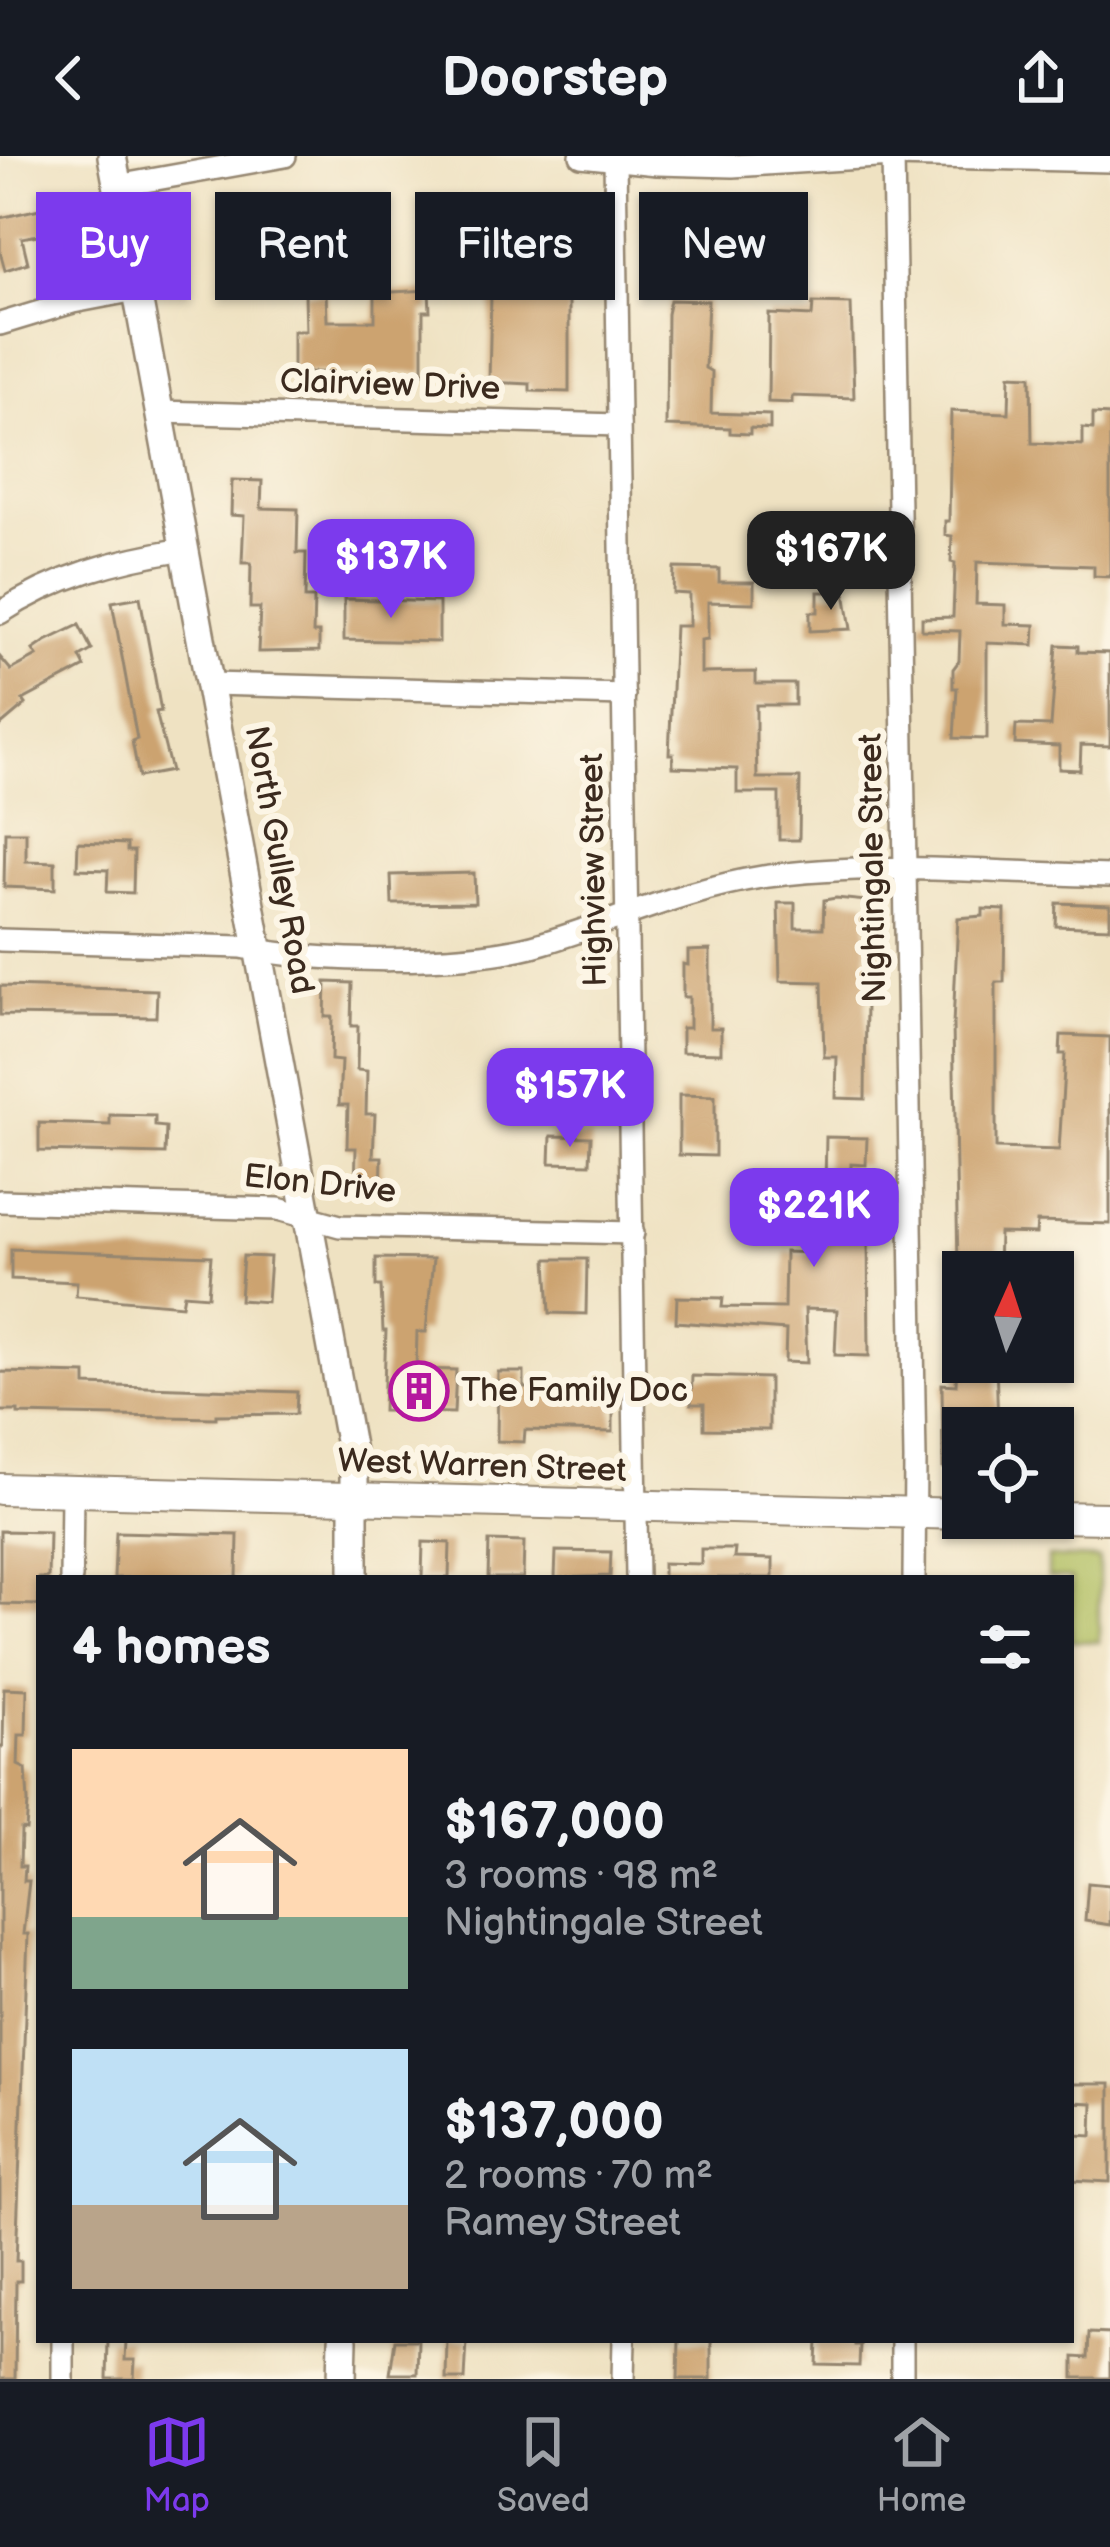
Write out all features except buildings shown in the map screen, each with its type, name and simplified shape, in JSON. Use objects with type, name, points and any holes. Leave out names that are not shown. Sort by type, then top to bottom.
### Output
[{"type":"main road","name":"West Warren Street","points":[[0,1489],[942,1514]]},
{"type":"main road","points":[[1074,1517],[1110,1518]]},
{"type":"street","name":"North Gulley Road","points":[[112,156],[118,192]]},
{"type":"street","points":[[117,186],[285,156]]},
{"type":"street","points":[[581,156],[733,166],[893,156],[1110,160]]},
{"type":"street","name":"Nightingale Street","points":[[893,156],[914,1575]]},
{"type":"street","name":"Highview Street","points":[[615,160],[637,1575]]},
{"type":"street","points":[[0,324],[84,300]]},
{"type":"street","name":"North Gulley Road","points":[[138,300],[354,1468],[354,1575]]},
{"type":"street","name":"Clairview Drive","points":[[159,412],[619,424]]},
{"type":"street","points":[[0,613],[79,574],[185,549]]},
{"type":"street","points":[[210,684],[624,695]]},
{"type":"street","points":[[0,940],[242,946],[397,958],[461,956],[539,944],[692,892],[759,878],[906,871],[1110,876]]},
{"type":"street","name":"Elon Drive","points":[[0,1201],[278,1209],[337,1226],[633,1233]]},
{"type":"street","points":[[71,1575],[72,1491]]},
{"type":"street","points":[[63,2343],[63,2379]]},
{"type":"street","points":[[342,2379],[343,2343]]},
{"type":"street","points":[[623,2379],[624,2343]]},
{"type":"street","points":[[902,2343],[902,2379]]},
{"type":"green space","points":[[1048,1557],[1099,1559],[1099,1642],[1074,1641],[1074,1575],[1048,1575]]},
{"type":"place","name":"The Family Doc","points":[[419,1391]]}]
